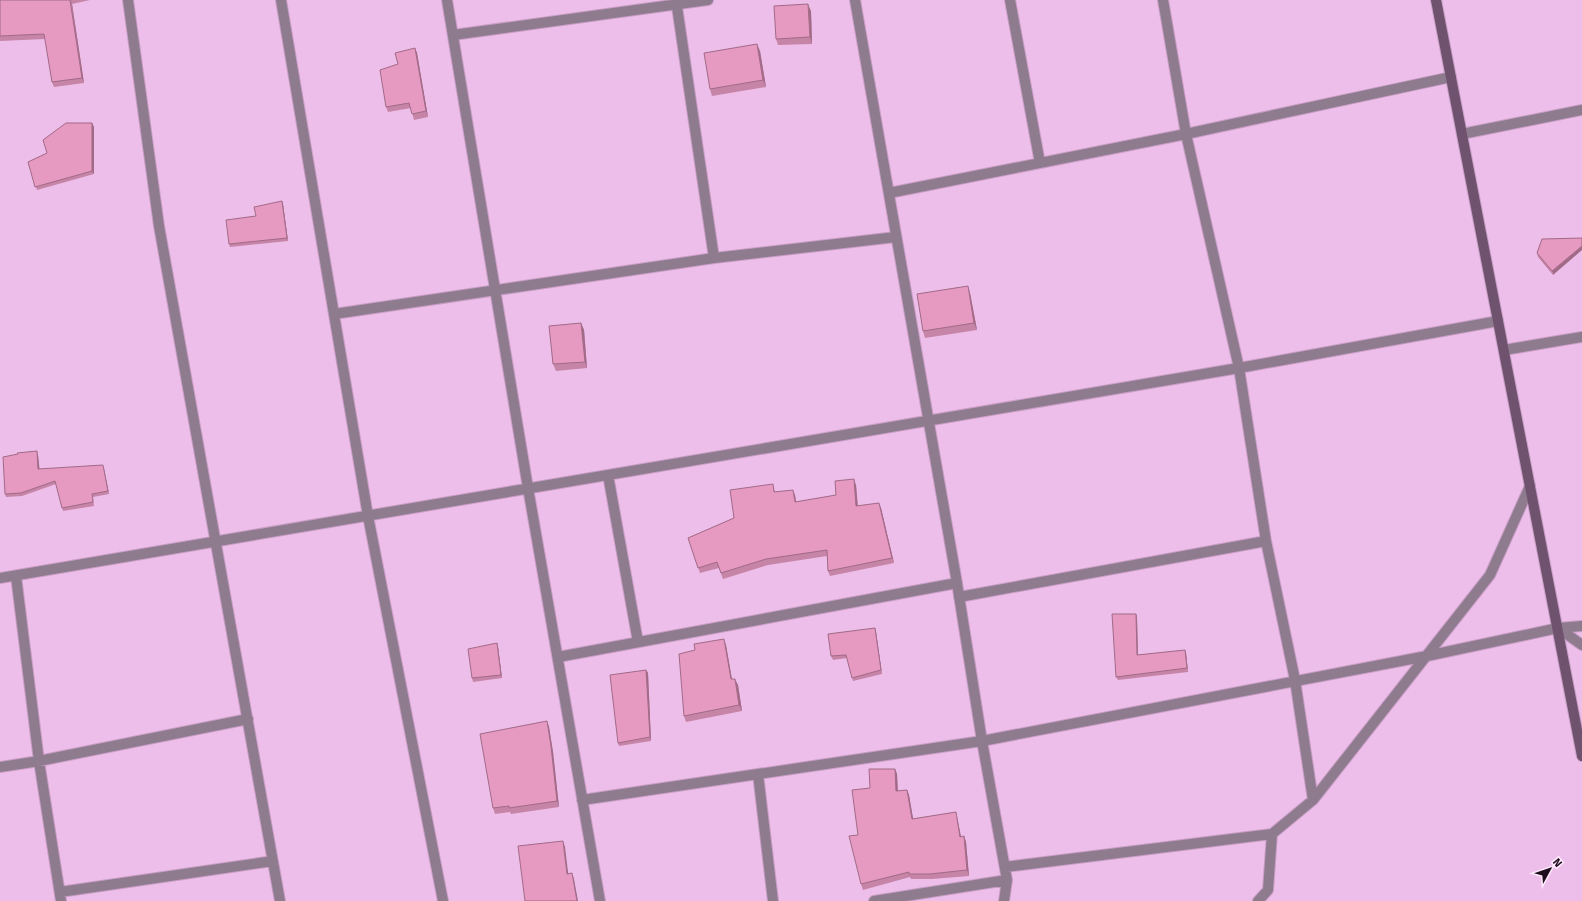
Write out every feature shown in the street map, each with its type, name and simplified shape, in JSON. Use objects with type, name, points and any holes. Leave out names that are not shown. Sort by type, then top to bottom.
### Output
[{"type":"street","points":[[128,0],[159,226],[217,541],[280,901]]},
{"type":"street","points":[[281,0],[368,516],[443,901]]},
{"type":"street","points":[[447,0],[528,488],[600,901]]},
{"type":"street","points":[[453,35],[677,2],[708,0]]},
{"type":"street","points":[[855,0],[1005,867],[1007,880],[1004,901]]},
{"type":"street","points":[[1010,0],[1040,163]]},
{"type":"street","points":[[1163,0],[1186,134],[1239,368],[1266,541],[1295,680],[1313,800]]},
{"type":"street","points":[[1436,0],[1582,756]]},
{"type":"street","points":[[677,2],[714,258]]},
{"type":"street","points":[[889,193],[1186,134],[1451,77]]},
{"type":"street","points":[[1462,134],[1582,110]]},
{"type":"street","points":[[334,314],[714,258],[896,236]]},
{"type":"street","points":[[0,578],[1239,368],[1498,320]]},
{"type":"street","points":[[1504,350],[1582,337]]},
{"type":"street","points":[[608,475],[638,642]]},
{"type":"street","points":[[1005,867],[1272,834],[1313,800],[1490,575],[1530,486]]},
{"type":"street","points":[[959,597],[1266,541]]},
{"type":"street","points":[[16,576],[39,761],[60,897],[273,861]]},
{"type":"street","points":[[558,657],[957,583]]},
{"type":"street","points":[[582,800],[982,741],[1427,656],[1558,628],[1582,626]]},
{"type":"street","points":[[1558,628],[1582,645]]},
{"type":"street","points":[[0,767],[39,761],[248,719]]},
{"type":"street","points":[[758,774],[773,901]]},
{"type":"street","points":[[1258,901],[1268,890],[1272,834]]},
{"type":"street","points":[[874,901],[1007,880]]},
{"type":"building","points":[[0,0],[70,0],[82,78],[52,82],[44,34],[0,36]]},
{"type":"building","points":[[808,4],[810,37],[776,39],[774,6]]},
{"type":"building","points":[[757,44],[763,80],[710,89],[704,53]]},
{"type":"building","points":[[415,48],[426,111],[412,114],[409,103],[386,107],[380,70],[398,64],[395,53]]},
{"type":"building","points":[[66,123],[92,123],[92,171],[35,187],[28,162],[47,153],[43,140]]},
{"type":"building","points":[[282,201],[287,238],[229,244],[226,220],[256,216],[254,207]]},
{"type":"building","points":[[1582,238],[1582,246],[1552,271],[1537,253],[1542,239]]},
{"type":"building","points":[[968,286],[974,323],[923,331],[917,294]]},
{"type":"building","points":[[581,323],[585,362],[553,364],[549,326]]},
{"type":"building","points":[[37,451],[38,469],[103,465],[108,491],[92,494],[93,502],[62,508],[55,481],[21,493],[5,494],[3,457],[18,454],[17,453]]},
{"type":"building","points":[[854,479],[856,506],[879,503],[892,558],[828,571],[827,550],[766,559],[721,573],[717,562],[698,568],[688,538],[734,518],[730,490],[773,484],[774,492],[793,490],[795,502],[836,495],[835,481]]},
{"type":"building","points":[[1112,614],[1136,614],[1137,655],[1185,650],[1187,668],[1116,677]]},
{"type":"building","points":[[875,628],[881,670],[852,678],[846,655],[831,656],[828,634]]},
{"type":"building","points":[[724,639],[731,679],[735,679],[739,705],[684,716],[679,654],[695,650],[694,644]]},
{"type":"building","points":[[497,643],[501,675],[472,678],[468,649]]},
{"type":"building","points":[[646,670],[650,737],[618,743],[610,675]]},
{"type":"building","points":[[547,721],[557,801],[509,808],[509,806],[493,808],[480,734]]},
{"type":"building","points":[[869,769],[895,769],[896,791],[907,790],[912,819],[956,812],[960,837],[964,836],[967,870],[930,874],[909,874],[909,872],[861,884],[849,836],[858,835],[852,790],[870,788]]},
{"type":"building","points":[[563,841],[567,874],[572,873],[577,901],[525,901],[518,846]]}]
